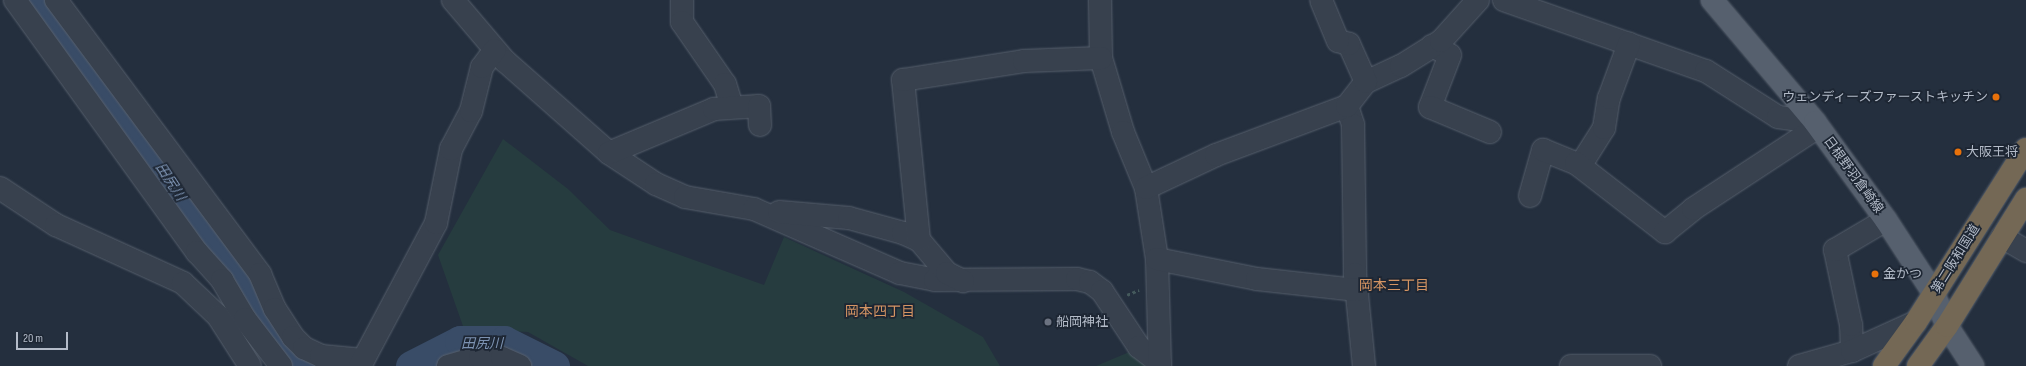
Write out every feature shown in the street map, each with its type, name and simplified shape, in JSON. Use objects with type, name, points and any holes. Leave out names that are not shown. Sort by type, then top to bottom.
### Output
[{"type":"highway","name":"第二阪和国道","points":[[1884,366],[1916,322],[2026,149]]},
{"type":"highway","points":[[1918,366],[1947,326],[2026,199]]},
{"type":"main road","name":"日根野羽倉崎線","points":[[1712,0],[1817,125],[1886,220],[1934,294],[1947,326],[1972,366]]},
{"type":"street","points":[[15,0],[197,252],[222,280],[245,319],[280,366]]},
{"type":"street","points":[[56,0],[260,274],[275,309],[293,336],[304,348],[321,356],[362,363],[436,223],[450,149],[471,111],[482,67],[495,50]]},
{"type":"street","points":[[453,0],[495,50],[609,153],[656,184],[685,197],[754,209],[848,218],[918,240],[947,273],[963,281]]},
{"type":"street","points":[[682,0],[682,22],[725,84],[732,107]]},
{"type":"street","points":[[1100,0],[1101,58],[1123,132],[1146,188],[1157,259],[1160,364]]},
{"type":"street","points":[[1321,0],[1338,41],[1349,44],[1366,82]]},
{"type":"street","points":[[1146,188],[1216,155],[1347,106],[1366,82],[1432,46],[1472,11],[1478,0]]},
{"type":"street","points":[[1504,0],[1706,71],[1778,117],[1817,125]]},
{"type":"street","points":[[1580,166],[1604,128],[1609,98],[1629,44]]},
{"type":"street","points":[[1432,46],[1450,55],[1430,107],[1490,132]]},
{"type":"street","points":[[918,240],[903,80],[1024,61],[1101,58]]},
{"type":"street","points":[[609,153],[714,109],[759,106],[760,125]]},
{"type":"street","points":[[1347,106],[1353,125],[1357,290],[1364,366]]},
{"type":"street","points":[[1530,196],[1543,150],[1580,166],[1665,232],[1693,209],[1817,125]]},
{"type":"street","points":[[0,188],[56,225],[183,283],[218,316],[250,366]]},
{"type":"street","points":[[754,209],[900,273],[963,281],[1077,279],[1090,282],[1102,291],[1139,347],[1160,364]]},
{"type":"street","points":[[1852,351],[1851,325],[1835,250],[1886,220]]},
{"type":"street","points":[[2002,237],[2026,251]]},
{"type":"street","points":[[1157,259],[1257,279],[1357,290]]},
{"type":"street","points":[[1799,366],[1852,351],[1916,322]]},
{"type":"street","points":[[448,366],[480,357],[502,358],[520,366]]},
{"type":"street","points":[[1571,366],[1650,366]]},
{"type":"green space","points":[[503,139],[568,189],[610,230],[764,285],[784,237],[904,292],[983,337],[1000,366],[588,366],[528,332],[464,329],[438,255]]},
{"type":"green space","points":[[1134,350],[1145,366],[1096,366]]},
{"type":"waterway","name":"田尻川","points":[[36,0],[148,150],[280,350],[300,366]]},
{"type":"waterway","name":"田尻川","points":[[411,366],[460,341],[504,341],[554,366]]},
{"type":"place","name":"ウェンディーズファーストキッチン","points":[[1996,97]]},
{"type":"place","name":"大阪王将","points":[[1958,152]]},
{"type":"place","name":"金かつ","points":[[1875,274]]},
{"type":"place","name":"船岡神社","points":[[1048,322]]},
{"type":"district","name":"岡本三丁目","points":[[1394,286]]},
{"type":"district","name":"岡本四丁目","points":[[880,312]]}]
